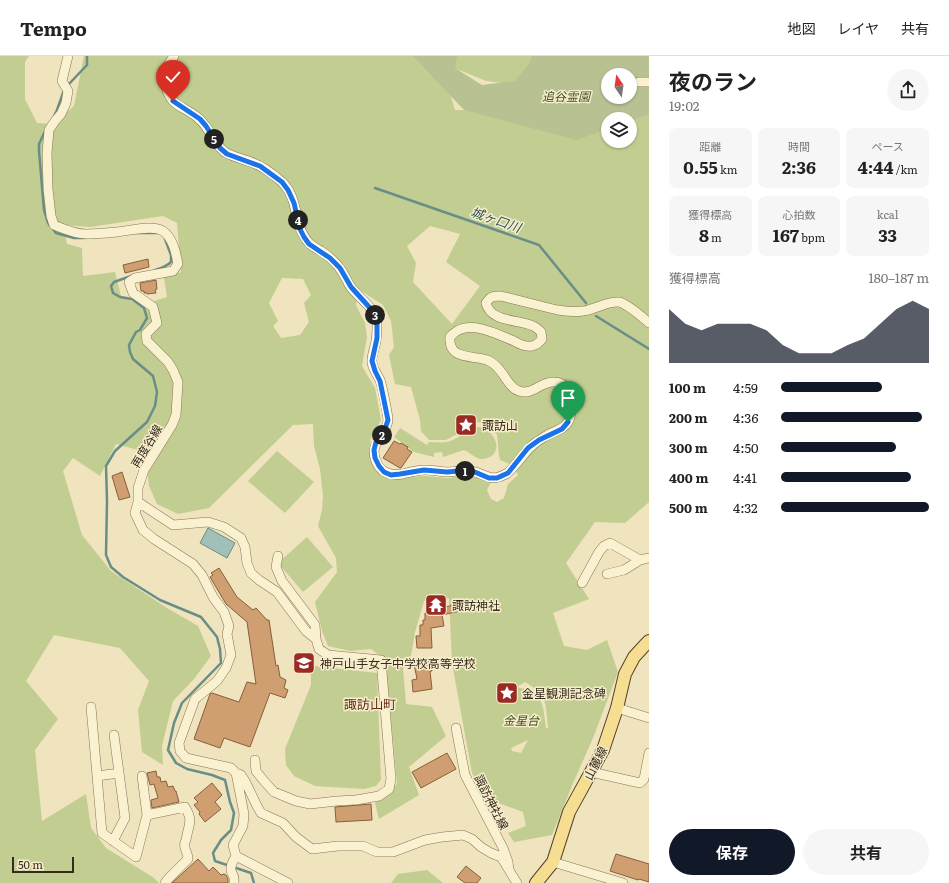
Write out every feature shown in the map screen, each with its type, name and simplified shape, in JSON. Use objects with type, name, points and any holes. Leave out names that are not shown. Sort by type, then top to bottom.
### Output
[{"type":"main road","name":"山麓線","points":[[536,883],[553,862],[569,812],[603,750],[617,708],[625,674],[634,658],[649,641]]},
{"type":"street","name":"再度谷線","points":[[68,56],[62,81],[65,87],[66,103],[61,114],[49,130],[47,153],[48,189],[51,216],[54,225],[85,234],[149,228],[162,230],[170,240],[178,264],[173,271],[135,278],[129,282],[133,293],[152,307],[157,323],[146,334],[148,341],[168,362],[178,382],[176,415],[172,426],[144,470],[138,488],[138,502],[135,513],[143,530],[154,539],[193,564],[202,575],[213,596],[224,612],[229,626],[226,634],[231,655],[226,668],[217,681],[195,699],[179,743],[180,751],[186,758],[231,768],[236,774]]},
{"type":"street","points":[[174,56],[165,72],[167,92],[173,101],[200,119],[220,148],[227,154],[260,166],[282,182],[288,190],[294,203],[300,229],[304,237],[309,244],[330,258],[340,268],[351,287],[375,315],[377,322],[377,338],[372,361],[380,381],[388,420],[384,432],[376,442],[374,450],[375,458],[384,472],[391,475],[424,470],[447,472],[470,470],[489,478],[497,478],[508,473],[528,448],[539,440],[562,429],[568,422],[571,404],[570,392],[564,385],[555,381],[546,383],[532,391],[517,391],[511,386],[503,373],[487,360],[452,351],[449,344],[450,337],[458,330],[466,328],[484,330],[521,344],[531,346],[538,344],[542,340],[541,332],[533,326],[505,319],[494,314],[488,309],[486,303],[489,298],[501,296],[568,312],[583,312],[610,303],[619,302],[626,305],[649,323]]},
{"type":"street","points":[[639,82],[649,82]]},
{"type":"street","points":[[138,502],[173,525],[208,522],[224,528],[241,538],[245,547],[247,563],[251,573],[277,592],[306,632],[316,638]]},
{"type":"street","points":[[582,583],[599,552],[604,546],[610,543],[644,559]]},
{"type":"street","points":[[255,760],[256,770],[274,792],[296,801],[310,804],[356,800],[379,796],[389,789],[391,780],[381,660],[328,655],[319,649],[315,625],[282,581],[276,567],[278,556]]},
{"type":"street","points":[[607,574],[624,570],[644,559]]},
{"type":"street","points":[[91,707],[102,833],[136,857],[147,815],[142,776]]},
{"type":"street","points":[[617,708],[649,718]]},
{"type":"street","name":"諏訪神社線","points":[[456,728],[465,776],[503,848],[509,870],[517,883]]},
{"type":"street","points":[[113,841],[125,818],[114,735]]},
{"type":"street","points":[[592,772],[640,783],[644,779],[649,753]]},
{"type":"street","points":[[97,776],[120,773]]},
{"type":"street","points":[[234,883],[233,845],[243,826],[244,814],[236,774],[241,775],[245,781],[262,813],[283,823],[296,837],[312,849],[338,846],[363,846],[377,852],[393,852],[425,840],[463,835],[472,839],[480,847],[501,857],[509,870]]},
{"type":"street","points":[[147,815],[185,807],[189,814],[190,820],[186,834],[185,847],[188,854],[188,859],[165,883]]},
{"type":"street","points":[[553,862],[623,883]]},
{"type":"street","points":[[233,863],[288,883]]},
{"type":"green space","name":"金星台","points":[[0,56],[29,56],[25,62],[25,99],[37,123],[53,124],[74,106],[84,56],[419,56],[448,87],[455,110],[506,111],[637,104],[637,103],[649,102],[649,502],[625,523],[595,522],[566,563],[589,599],[553,613],[564,646],[587,650],[607,640],[618,672],[593,738],[552,835],[514,842],[508,833],[526,826],[523,812],[487,799],[472,773],[452,663],[449,598],[424,601],[415,632],[411,656],[403,669],[406,704],[432,707],[446,736],[409,767],[419,795],[379,819],[375,803],[389,794],[397,783],[385,659],[371,649],[350,651],[328,646],[322,631],[315,602],[337,572],[336,558],[318,526],[322,510],[323,496],[320,469],[314,446],[313,424],[293,425],[209,508],[178,514],[157,504],[149,486],[145,452],[116,444],[100,476],[73,458],[63,471],[82,535],[111,571],[167,608],[198,626],[211,656],[194,679],[173,701],[162,746],[163,765],[142,752],[138,710],[149,681],[120,648],[54,635],[26,681],[58,719],[35,750],[42,821],[86,794],[91,828],[106,848],[154,878],[159,883],[0,883]],"holes":[[[163,216],[177,223],[181,272],[164,278],[167,297],[142,305],[121,296],[115,272],[83,276],[82,248],[67,244],[63,225],[90,227]],[[430,226],[460,234],[446,262],[480,286],[452,324],[413,282],[416,263],[407,246]],[[282,278],[303,279],[311,295],[304,303],[309,322],[300,335],[281,338],[273,326],[278,321],[269,303]],[[358,289],[383,305],[391,321],[394,347],[389,355],[395,384],[411,387],[420,420],[421,431],[429,440],[446,440],[467,429],[476,422],[486,423],[497,435],[500,460],[512,465],[518,475],[508,484],[504,498],[497,502],[491,499],[487,490],[492,480],[470,475],[447,478],[425,476],[385,478],[375,467],[369,451],[371,438],[381,420],[375,388],[362,366],[367,337],[365,323],[356,305]],[[525,682],[542,693],[546,707],[548,728],[546,728],[543,707],[537,692],[517,687]],[[528,740],[521,753],[512,751],[511,748]]]},
{"type":"green space","name":"追谷霊園","points":[[413,56],[457,56],[455,68],[482,85],[515,81],[529,64],[532,56],[649,56],[649,114],[637,118],[637,112],[601,112],[601,131],[576,140],[464,110]]},
{"type":"green space","points":[[451,56],[534,56],[531,72],[510,84],[486,81],[452,67]]},
{"type":"green space","points":[[475,427],[481,427],[491,433],[494,438],[496,448],[490,457],[481,459],[464,450],[443,457],[442,452],[434,453],[434,457],[414,452],[394,437],[400,428],[427,445],[429,442],[450,441]]},
{"type":"green space","points":[[277,451],[314,482],[285,513],[248,481]]},
{"type":"green space","points":[[307,537],[333,567],[303,592],[278,563]]},
{"type":"green space","points":[[306,665],[377,673],[381,780],[376,786],[364,789],[315,786],[294,776],[286,765],[285,749],[311,685],[311,675]]},
{"type":"green space","points":[[427,870],[443,883],[391,883],[398,874]]},
{"type":"water","points":[[208,528],[235,543],[227,558],[200,543]]},
{"type":"water","points":[[511,688],[515,691],[515,696],[512,701],[506,701],[504,699],[510,695]]},
{"type":"building","points":[[148,259],[149,267],[125,273],[123,265]]},
{"type":"building","points":[[156,280],[156,293],[147,294],[144,293],[144,291],[141,291],[140,283]]},
{"type":"building","points":[[394,441],[408,447],[407,449],[412,452],[401,468],[383,458]]},
{"type":"building","points":[[122,472],[130,497],[119,500],[112,476]]},
{"type":"building","points":[[219,568],[237,597],[253,610],[256,608],[267,620],[269,620],[276,666],[278,665],[280,677],[286,680],[284,688],[288,690],[285,698],[270,693],[250,747],[224,738],[220,748],[194,739],[210,694],[212,693],[239,702],[247,682],[256,684],[247,622],[226,604],[210,577],[213,575],[211,573]]},
{"type":"building","points":[[441,601],[444,602],[445,607],[458,604],[460,611],[442,615],[444,626],[431,628],[432,648],[417,648],[416,636],[420,636],[420,625],[423,625],[425,613],[433,611],[431,605]]},
{"type":"building","points":[[431,661],[432,671],[430,671],[432,689],[413,692],[412,680],[417,679],[414,664]]},
{"type":"building","points":[[447,753],[456,769],[421,788],[412,772]]},
{"type":"building","points":[[156,771],[157,777],[160,777],[161,782],[166,781],[168,787],[173,786],[179,802],[152,808],[151,800],[158,798],[154,784],[150,785],[147,773]]},
{"type":"building","points":[[212,783],[222,795],[215,802],[221,809],[205,822],[199,814],[200,812],[194,805],[198,802],[194,798]]},
{"type":"building","points":[[371,804],[372,820],[336,822],[335,807]]},
{"type":"building","points":[[616,854],[649,864],[649,882],[610,871]]},
{"type":"building","points":[[198,859],[209,871],[213,867],[221,875],[226,875],[228,883],[172,883]]},
{"type":"building","points":[[466,866],[481,878],[477,883],[465,883],[457,877]]},
{"type":"waterway","points":[[68,85],[87,65],[87,56]]},
{"type":"waterway","points":[[53,118],[65,89]]},
{"type":"waterway","points":[[46,129],[39,144],[39,151],[44,210],[48,223],[56,233],[74,238],[85,238]]},
{"type":"waterway","name":"城ヶ口川","points":[[375,188],[539,245],[586,303]]},
{"type":"waterway","points":[[137,233],[158,233]]},
{"type":"waterway","points":[[155,270],[171,262],[171,255],[165,239]]},
{"type":"waterway","points":[[134,275],[114,282],[111,286],[113,293],[120,297],[132,299],[144,308],[147,318],[140,330],[136,332],[129,345],[130,352],[133,359],[153,376],[157,392],[155,406],[147,422],[115,451],[106,466],[106,555],[111,567],[123,577],[160,600],[201,617],[217,637],[221,663],[182,703],[174,723],[168,750],[176,763],[187,769],[225,780],[234,813],[231,830],[221,840],[213,853],[215,861],[251,873],[254,883]]},
{"type":"waterway","name":"城ヶ口川","points":[[596,316],[649,349]]},
{"type":"place","name":"諏訪山","points":[[466,425]]},
{"type":"place","name":"諏訪神社","points":[[436,605]]},
{"type":"place","name":"神戸山手女子中学校高等学校","points":[[304,663]]},
{"type":"place","name":"金星観測記念碑","points":[[507,693]]},
{"type":"district","name":"諏訪山町","points":[[370,703]]},
{"type":"route","points":[[173,101],[200,119],[220,148],[227,154],[260,166],[282,182],[288,190],[294,203],[300,229],[304,237],[309,244],[320,250],[340,268],[351,287],[375,315],[377,322],[377,338],[372,361],[380,381],[388,420],[384,432],[376,442],[374,450],[375,458],[384,472],[391,475],[424,470],[447,472],[470,470],[489,478],[497,478],[508,473],[528,448],[551,433],[562,429],[568,422]]}]
